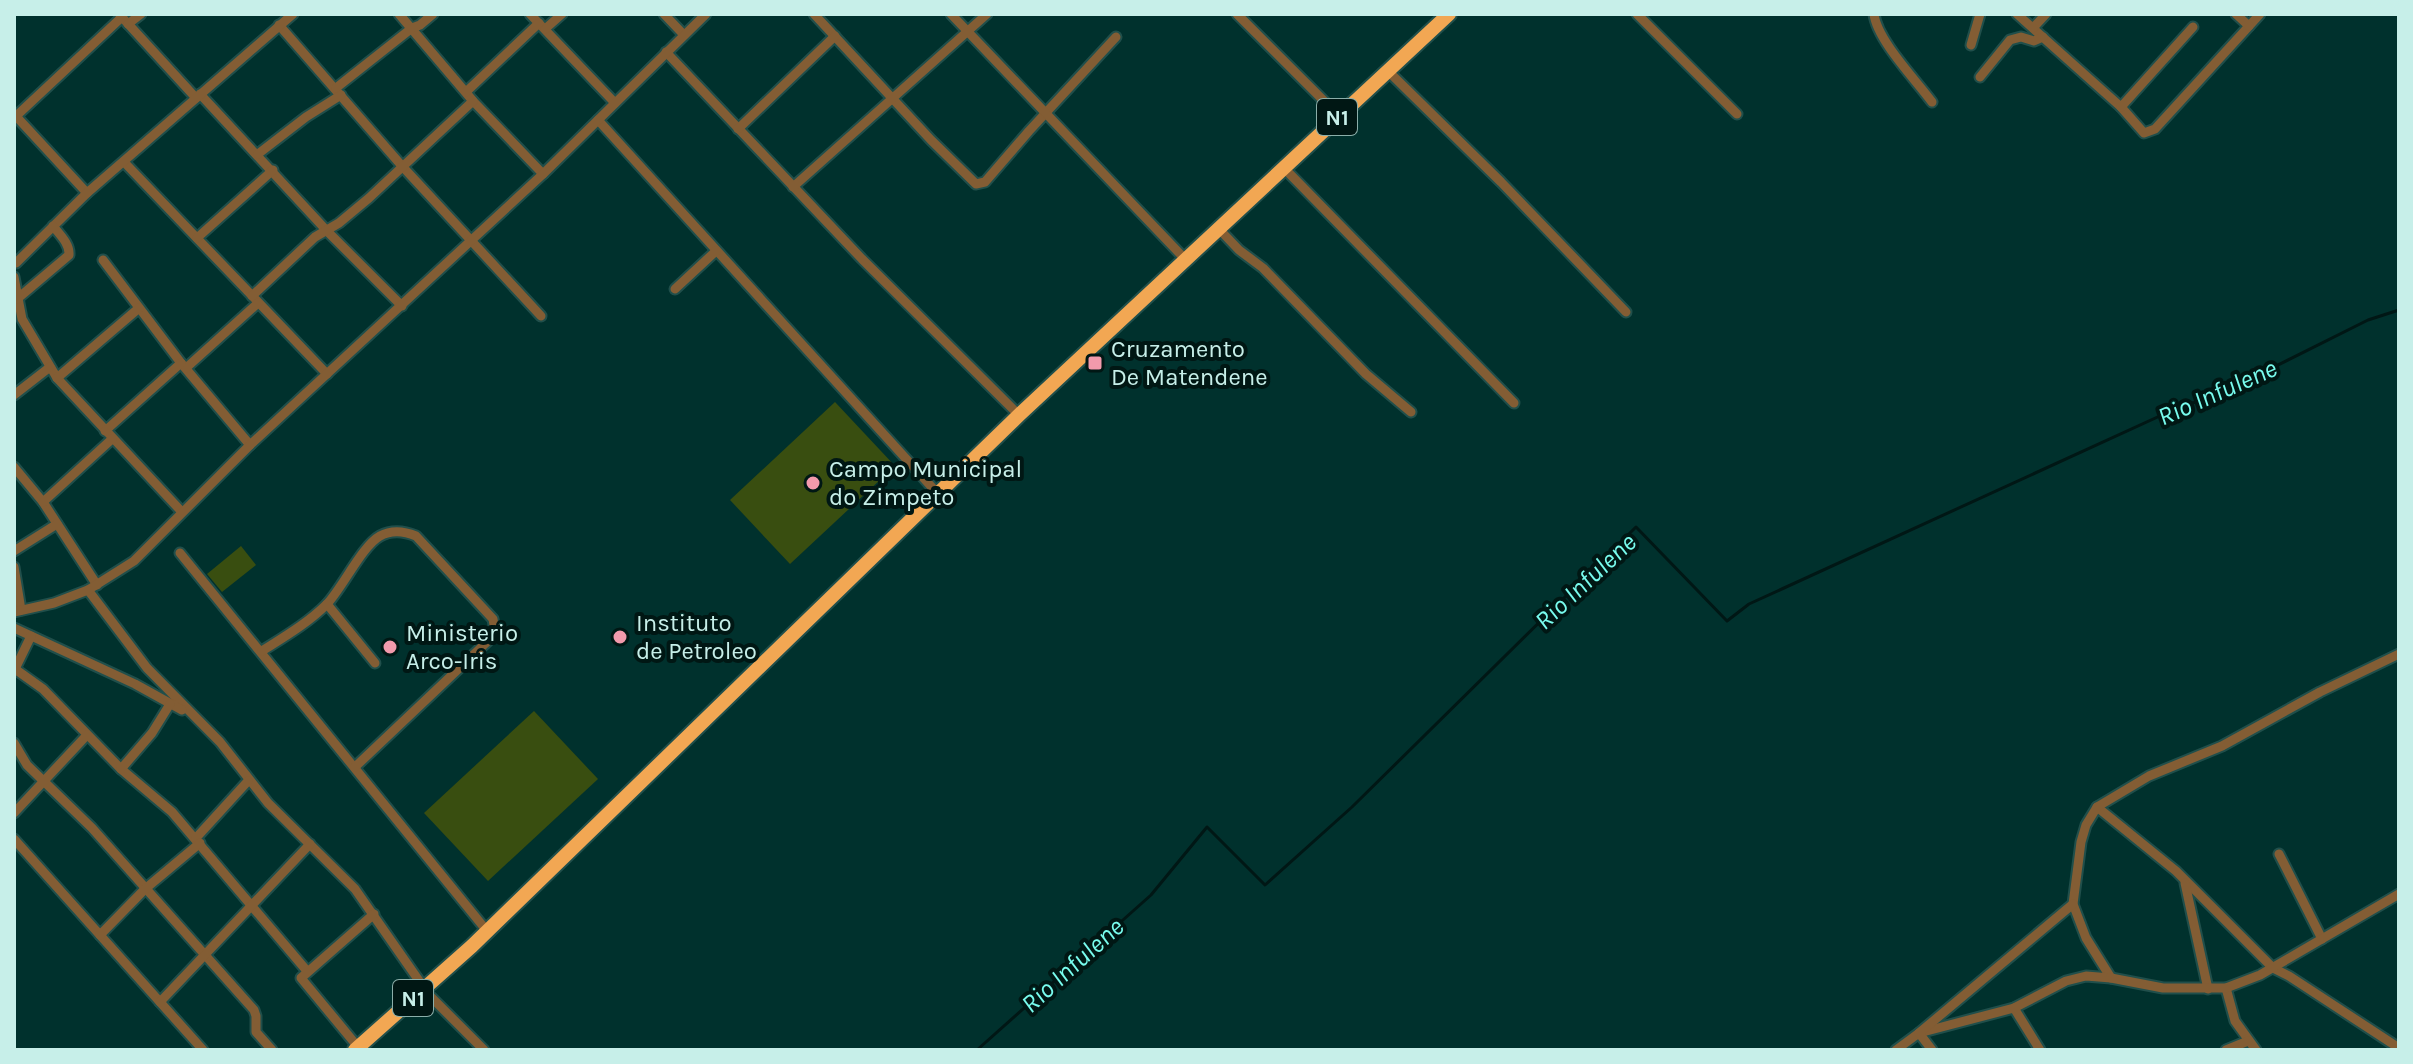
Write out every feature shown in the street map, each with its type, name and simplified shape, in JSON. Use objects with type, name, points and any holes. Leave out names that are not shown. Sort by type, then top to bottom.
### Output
[{"type":"highway","name":"N1","points":[[356,1048],[487,931],[1019,415],[1443,16]]},
{"type":"street","points":[[87,193],[15,116],[123,18],[141,14]]},
{"type":"street","points":[[182,512],[57,378],[27,328],[17,299],[15,268],[87,193],[293,14]]},
{"type":"street","points":[[399,14],[473,101],[543,174]]},
{"type":"street","points":[[258,154],[433,14]]},
{"type":"street","points":[[530,14],[615,103]]},
{"type":"street","points":[[466,92],[542,26],[562,14]]},
{"type":"street","points":[[664,14],[684,35]]},
{"type":"street","points":[[14,567],[18,611],[62,601],[92,588],[134,561],[250,445],[543,174],[706,14]]},
{"type":"street","points":[[814,14],[976,184],[985,182],[1116,37]]},
{"type":"street","points":[[951,14],[1185,259]]},
{"type":"street","points":[[793,187],[987,14]]},
{"type":"street","points":[[1637,14],[1737,114]]},
{"type":"street","points":[[1874,14],[1883,35],[1932,102]]},
{"type":"street","points":[[1971,45],[1980,14]]},
{"type":"street","points":[[2017,14],[2121,107],[2141,131],[2151,133],[2260,14]]},
{"type":"street","points":[[2033,28],[2046,14]]},
{"type":"street","points":[[2236,14],[2249,26]]},
{"type":"street","points":[[1244,16],[1338,115]]},
{"type":"street","points":[[123,18],[402,306]]},
{"type":"street","points":[[279,25],[402,166],[541,316]]},
{"type":"street","points":[[2121,107],[2193,27]]},
{"type":"street","points":[[738,129],[835,36]]},
{"type":"street","points":[[1980,77],[2010,40],[2021,37],[2034,41],[2043,37]]},
{"type":"street","points":[[666,52],[793,187],[1019,415]]},
{"type":"street","points":[[1387,70],[1501,182],[1626,312]]},
{"type":"street","points":[[43,502],[109,435],[255,300],[311,241],[369,198],[473,101]]},
{"type":"street","points":[[598,120],[939,495]]},
{"type":"street","points":[[124,162],[327,374]]},
{"type":"street","points":[[1283,167],[1514,403]]},
{"type":"street","points":[[197,238],[273,170]]},
{"type":"street","points":[[17,299],[69,255],[66,242],[53,226]]},
{"type":"street","points":[[1219,229],[1239,250],[1263,268],[1366,374],[1411,412]]},
{"type":"street","points":[[675,289],[716,251]]},
{"type":"street","points":[[103,260],[250,445]]},
{"type":"street","points":[[57,378],[139,308]]},
{"type":"street","points":[[14,395],[50,367]]},
{"type":"street","points":[[14,467],[43,502],[92,588],[135,654],[220,742],[248,781],[339,871],[374,914],[438,1005],[484,1050]]},
{"type":"street","points":[[14,551],[57,524]]},
{"type":"street","points":[[262,651],[327,604],[373,541],[381,535],[400,531],[416,536],[493,619],[496,625],[489,640],[355,767]]},
{"type":"street","points":[[180,553],[487,931]]},
{"type":"street","points":[[327,604],[375,663]]},
{"type":"street","points":[[14,628],[135,684],[189,713]]},
{"type":"street","points":[[31,636],[15,670],[43,689],[121,769],[172,812],[307,971]]},
{"type":"street","points":[[2111,978],[2086,938],[2073,904],[2081,842],[2086,825],[2097,807],[2149,776],[2222,746],[2320,692],[2399,654]]},
{"type":"street","points":[[121,769],[152,733],[170,704]]},
{"type":"street","points":[[14,813],[87,735]]},
{"type":"street","points":[[14,743],[27,765],[92,828],[256,1013],[256,1032],[272,1050]]},
{"type":"street","points":[[100,935],[198,841],[248,781]]},
{"type":"street","points":[[2097,807],[2151,849],[2273,968],[2399,1048]]},
{"type":"street","points":[[14,839],[203,1050]]},
{"type":"street","points":[[160,1002],[310,844]]},
{"type":"street","points":[[2279,854],[2322,939]]},
{"type":"street","points":[[2185,881],[2208,989]]},
{"type":"street","points":[[1919,1033],[2014,1008],[2066,981],[2086,976],[2163,988],[2226,988],[2273,968],[2399,894]]},
{"type":"street","points":[[1896,1050],[2073,904]]},
{"type":"street","points":[[356,1048],[301,978],[374,914]]},
{"type":"street","points":[[2226,988],[2235,1021],[2256,1050]]},
{"type":"street","points":[[2014,1008],[2035,1048]]},
{"type":"street","points":[[1919,1033],[1932,1050]]},
{"type":"street","points":[[2226,1050],[2248,1041]]},
{"type":"green space","name":"Campo Municipal do Zimpeto","points":[[835,402],[895,466],[790,564],[730,500]]},
{"type":"green space","points":[[241,546],[256,565],[222,592],[207,574]]},
{"type":"green space","points":[[534,711],[598,779],[488,881],[424,813]]},
{"type":"waterway","name":"Rio Infulene","points":[[977,1050],[1151,895],[1207,827],[1265,885],[1352,807],[1636,527],[1727,621],[1749,604],[2186,404],[2208,400],[2368,320],[2399,310]]},
{"type":"place","name":"Cruzamento De Matendene","points":[[1095,363]]},
{"type":"place","name":"Campo Municipal do Zimpeto","points":[[813,483]]},
{"type":"place","name":"Instituto de Petroleo","points":[[620,637]]},
{"type":"place","name":"Ministerio Arco-Iris","points":[[390,647]]}]
